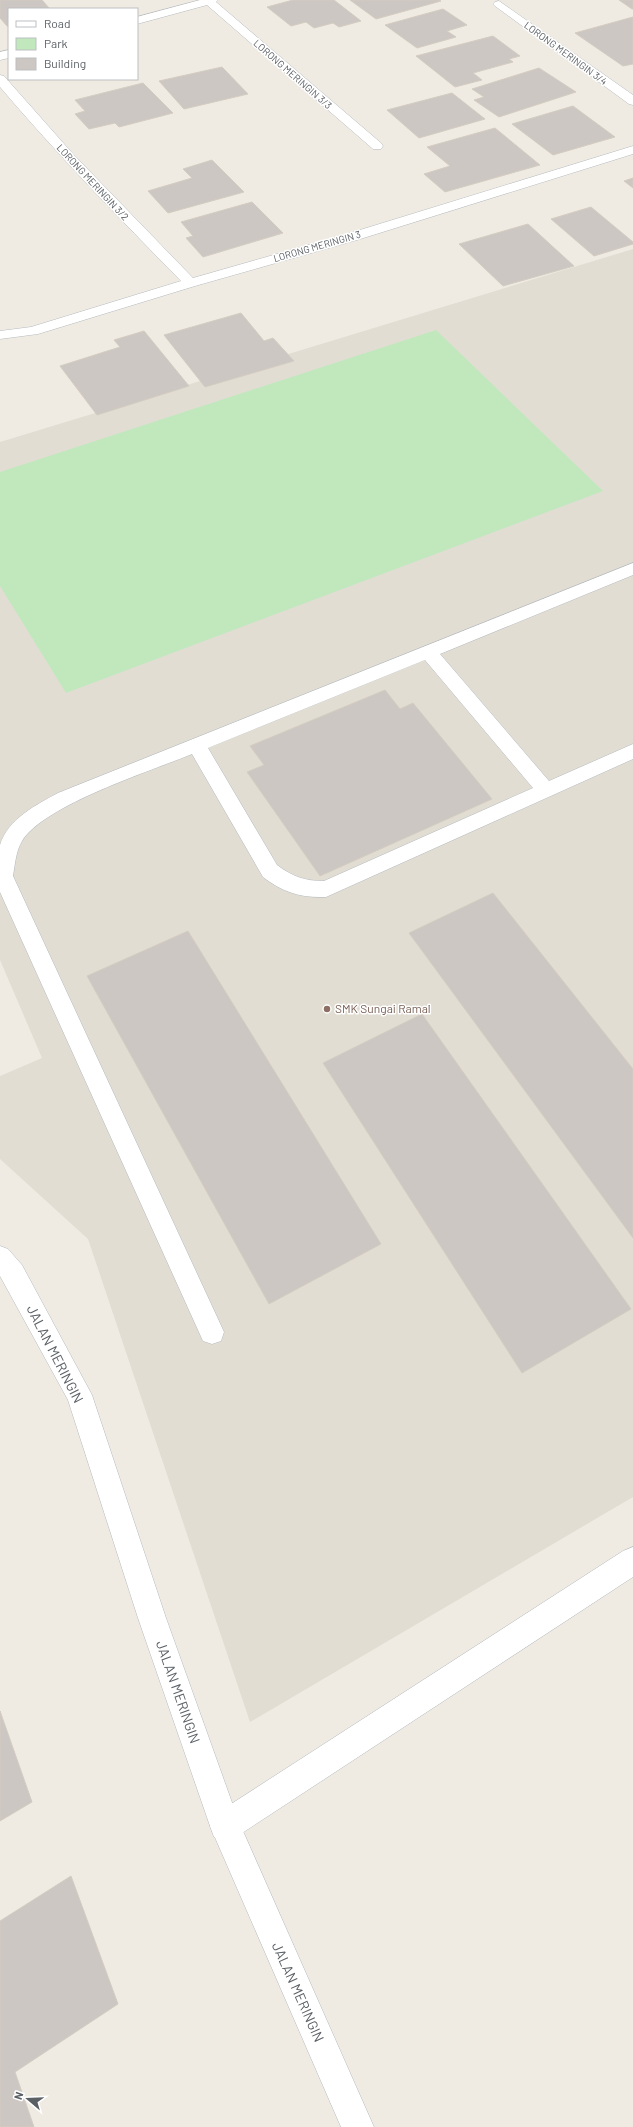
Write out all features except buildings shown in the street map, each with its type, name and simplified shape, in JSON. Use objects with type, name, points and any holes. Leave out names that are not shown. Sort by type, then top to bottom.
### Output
[{"type":"street","points":[[138,21],[210,0]]},
{"type":"street","name":"LORONG MERINGIN 3/3","points":[[210,0],[377,146]]},
{"type":"street","name":"LORONG MERINGIN 3/4","points":[[499,4],[633,101]]},
{"type":"street","name":"LORONG MERINGIN 3/2","points":[[0,79],[31,116],[111,202],[190,282]]},
{"type":"street","name":"LORONG MERINGIN 3","points":[[0,335],[33,331],[190,282],[352,237],[581,168],[633,150]]},
{"type":"street","points":[[212,1332],[3,876],[5,855],[15,833],[36,813],[64,798],[633,568]]},
{"type":"street","points":[[428,651],[546,790]]},
{"type":"street","points":[[196,744],[270,871],[286,884],[307,890],[326,889],[633,751]]},
{"type":"street","name":"JALAN MERINGIN","points":[[0,1257],[13,1273],[79,1395],[152,1618],[225,1826],[358,2127]]},
{"type":"street","points":[[225,1826],[633,1561]]},
{"type":"shaded area","name":"SMK Sungai Ramal","points":[[633,249],[633,1497],[250,1722],[88,1239],[0,1159],[0,1076],[42,1058],[0,960],[0,442]]},
{"type":"green space","points":[[436,330],[603,491],[66,693],[0,586],[0,472]]},
{"type":"place","name":"SMK Sungai Ramal","points":[[327,1009]]}]
